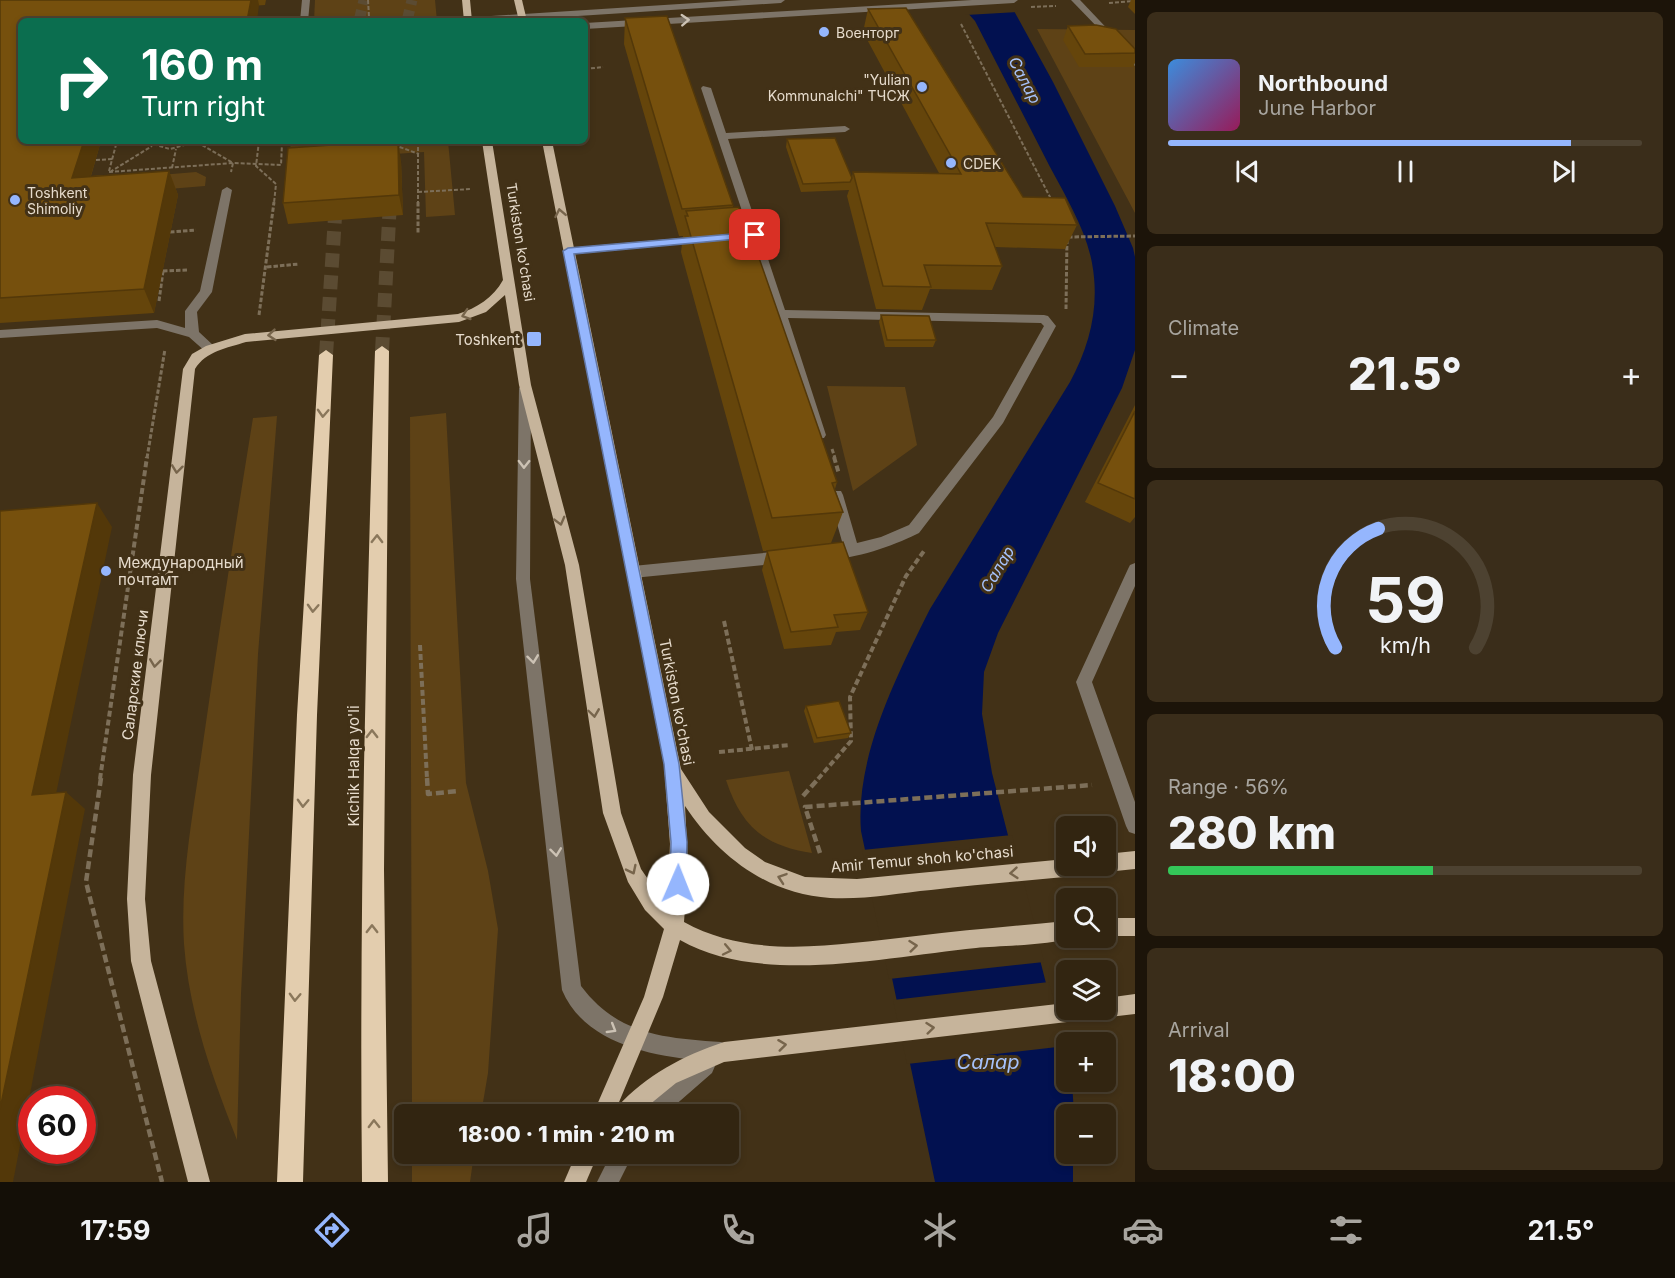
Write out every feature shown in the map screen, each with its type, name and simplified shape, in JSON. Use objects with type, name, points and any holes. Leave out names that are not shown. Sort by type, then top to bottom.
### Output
[{"type":"highway","name":"Kichik Halqa yo'li","points":[[375,1182],[371,1014],[372,735],[382,351]]},
{"type":"highway","points":[[290,1182],[307,715],[326,355]]},
{"type":"main road","points":[[466,0],[466,18]]},
{"type":"main road","points":[[518,0],[522,18]]},
{"type":"main road","name":"Turkiston ko'chasi","points":[[487,144],[525,385],[572,565],[612,813],[633,874],[644,893],[674,926]]},
{"type":"main road","name":"Turkiston ko'chasi","points":[[547,144],[672,764],[679,842],[674,926]]},
{"type":"main road","name":"Саларские ключи","points":[[199,1182],[141,961],[136,899],[142,775],[189,369],[196,357],[210,349],[245,338],[459,318],[489,304],[502,291],[509,279]]},
{"type":"main road","name":"Amir Temur shoh ko'chasi","points":[[672,764],[696,810],[732,850],[776,877],[802,885],[839,888],[1056,868]]},
{"type":"main road","points":[[1116,862],[1135,860]]},
{"type":"main road","points":[[607,1104],[656,983],[674,926],[693,938],[734,951],[799,955],[1056,931]]},
{"type":"main road","points":[[1116,927],[1135,927]]},
{"type":"main road","points":[[635,1104],[663,1079],[682,1067],[724,1052],[1056,1014]]},
{"type":"street","points":[[303,18],[306,0]]},
{"type":"street","points":[[522,18],[781,0]]},
{"type":"street","points":[[588,26],[1014,0]]},
{"type":"street","points":[[1075,0],[1135,63]]},
{"type":"street","points":[[706,88],[828,449]]},
{"type":"street","points":[[722,136],[845,129]]},
{"type":"street","points":[[193,334],[190,322],[191,311],[206,292],[227,190]]},
{"type":"street","points":[[568,251],[755,235]]},
{"type":"street","points":[[782,315],[1044,319],[1050,326],[998,420],[914,529],[895,540],[852,550],[819,554]]},
{"type":"street","points":[[0,334],[157,324],[193,334],[210,349]]},
{"type":"street","name":"Turkiston ko'chasi","points":[[525,385],[523,579],[572,990],[588,1012],[634,1041]]},
{"type":"street","points":[[837,483],[852,550]]},
{"type":"street","points":[[633,572],[797,556]]},
{"type":"street","points":[[1135,569],[1084,682],[1135,826]]},
{"type":"street","points":[[634,1041],[659,1047],[724,1052]]},
{"type":"street","points":[[661,1104],[687,1079],[724,1052]]},
{"type":"street","points":[[608,1182],[617,1164]]},
{"type":"path","points":[[368,0],[369,17]]},
{"type":"path","points":[[960,21],[1054,206]]},
{"type":"path","points":[[588,70],[603,67]]},
{"type":"path","points":[[588,84],[589,88]]},
{"type":"path","points":[[109,172],[116,144]]},
{"type":"path","points":[[148,144],[160,150],[186,149],[195,144]]},
{"type":"path","points":[[202,144],[233,163]]},
{"type":"path","points":[[256,166],[259,144]]},
{"type":"path","points":[[109,172],[233,163],[256,166],[281,165],[282,144]]},
{"type":"path","points":[[390,144],[418,154]]},
{"type":"path","points":[[418,144],[418,233]]},
{"type":"path","points":[[109,172],[152,146]]},
{"type":"path","points":[[172,168],[176,149]]},
{"type":"path","points":[[96,160],[113,159]]},
{"type":"path","points":[[256,166],[276,184],[259,315]]},
{"type":"path","points":[[418,192],[494,188]]},
{"type":"path","points":[[170,232],[183,231]]},
{"type":"path","points":[[1048,328],[1060,329],[1067,305],[1067,237],[1135,236]]},
{"type":"path","points":[[267,267],[299,264]]},
{"type":"path","points":[[172,271],[163,272],[157,301],[201,299]]},
{"type":"path","points":[[828,449],[837,483]]},
{"type":"path","points":[[803,796],[851,741],[850,697],[906,576],[926,549]]},
{"type":"path","points":[[724,621],[752,750]]},
{"type":"path","points":[[420,645],[428,794],[458,791]]},
{"type":"path","points":[[719,752],[790,745]]},
{"type":"path","points":[[820,853],[805,807],[1119,783]]},
{"type":"shaded area","points":[[315,0],[435,0],[437,18],[314,18]]},
{"type":"shaded area","points":[[1037,29],[1135,30],[1135,213]]},
{"type":"shaded area","points":[[291,144],[448,144],[455,215],[426,217],[424,152],[289,161]]},
{"type":"shaded area","points":[[196,172],[206,177],[205,186],[120,193],[136,177]]},
{"type":"shaded area","points":[[827,386],[905,387],[917,445],[853,491]]},
{"type":"shaded area","points":[[446,413],[466,783],[488,871],[498,929],[488,1073],[483,1104],[412,1104],[410,417]]},
{"type":"shaded area","points":[[277,416],[258,654],[241,994],[237,1140],[196,1019],[184,944],[184,895],[191,822],[253,418]]},
{"type":"shaded area","points":[[789,771],[812,853],[780,845],[757,831],[739,810],[726,780]]},
{"type":"shaded area","points":[[412,1164],[473,1164],[470,1182],[412,1182]]},
{"type":"water","name":"Салар","points":[[956,0],[1008,0],[1053,82],[1115,206],[1135,257],[1135,350],[1122,388],[998,633],[984,672],[982,714],[992,773],[1059,1032],[1056,1032],[1056,1092],[1073,1092],[1073,1104],[1056,1104],[1056,1164],[1073,1164],[1073,1182],[935,1182],[861,831],[861,803],[871,746],[904,661],[930,609],[1070,382],[1083,354],[1092,325],[1094,279],[1089,251],[1080,226],[975,21]]},
{"type":"pier","points":[[953,0],[1011,0],[1018,12],[966,15]]},
{"type":"pier","points":[[1012,835],[1044,962],[889,979],[862,850]]},
{"type":"pier","points":[[1049,982],[1056,1008],[1056,1020],[1059,1020],[1062,1032],[1056,1032],[1056,1047],[907,1064],[893,1000]]},
{"type":"building","points":[[0,0],[251,0],[248,18],[18,18],[18,144],[83,144],[72,178],[169,171],[144,289],[0,298]]},
{"type":"building","points":[[906,8],[1023,197],[1065,198],[1077,225],[986,223],[1002,266],[924,265],[931,287],[883,286],[853,172],[961,174],[868,9]]},
{"type":"building","points":[[667,16],[733,205],[682,209],[625,18]]},
{"type":"building","points":[[1096,25],[1116,29],[1135,49],[1135,53],[1085,54],[1068,26]]},
{"type":"building","points":[[835,138],[852,178],[850,182],[803,184],[787,139]]},
{"type":"building","points":[[346,144],[398,144],[399,195],[283,203],[288,148]]},
{"type":"building","points":[[738,207],[743,212],[837,482],[832,483],[843,512],[772,518],[685,216],[688,216],[686,211]]},
{"type":"building","points":[[881,315],[929,316],[936,340],[887,340]]},
{"type":"building","points":[[1135,411],[1135,499],[1098,483]]},
{"type":"building","points":[[97,503],[32,795],[66,792],[0,1109],[0,511]]},
{"type":"building","points":[[843,542],[868,612],[834,615],[838,627],[791,632],[767,551]]},
{"type":"building","points":[[839,701],[851,733],[817,738],[806,706]]},
{"type":"tunnel","points":[[360,18],[364,0]]},
{"type":"tunnel","points":[[408,18],[412,0]]},
{"type":"tunnel","points":[[390,194],[390,202]]},
{"type":"tunnel","points":[[336,197],[336,202]]},
{"type":"tunnel","points":[[326,355],[336,202]]},
{"type":"tunnel","points":[[382,351],[390,202]]},
{"type":"place","name":"Военторг","points":[[824,32]]},
{"type":"place","name":"\"Yulian Kommunalchi\" ТЧСЖ","points":[[922,87]]},
{"type":"place","name":"CDEK","points":[[951,163]]},
{"type":"place","name":"Toshkent Shimoliy","points":[[15,200]]},
{"type":"place","name":"Toshkent","points":[[534,339]]},
{"type":"place","name":"Международный почтамт","points":[[106,571]]},
{"type":"route","points":[[678,884],[679,842],[672,764],[568,251],[755,235]]}]
